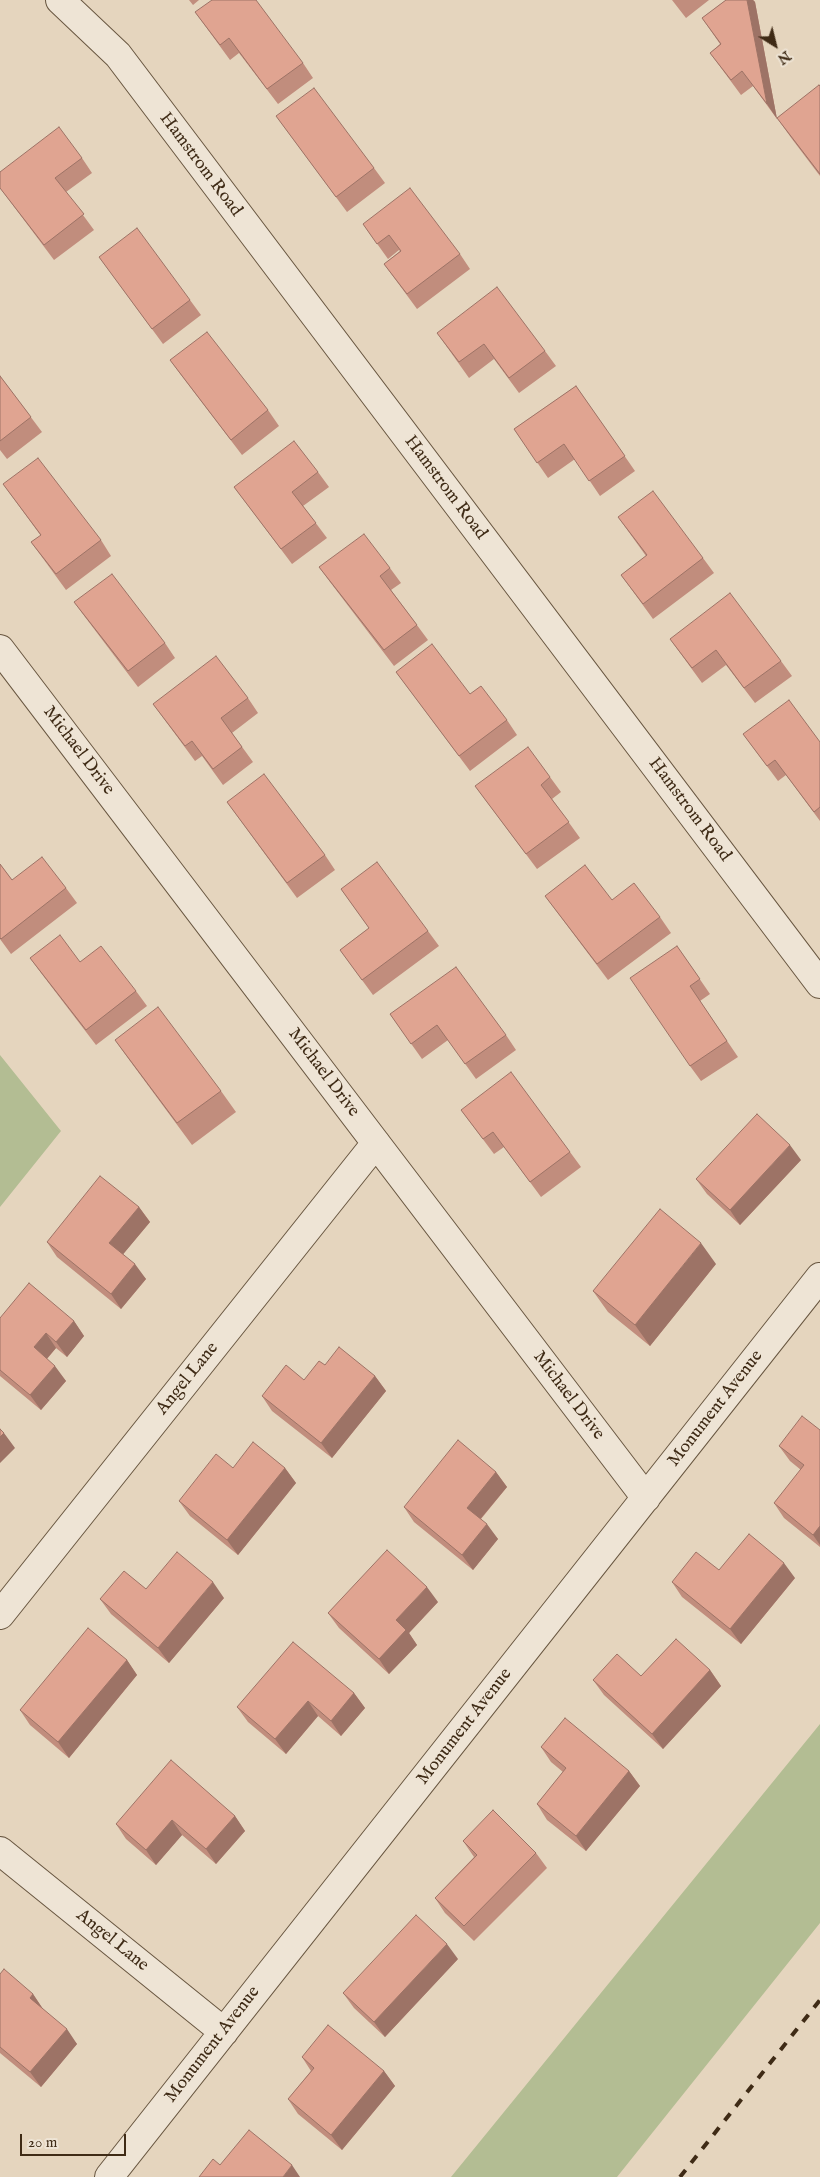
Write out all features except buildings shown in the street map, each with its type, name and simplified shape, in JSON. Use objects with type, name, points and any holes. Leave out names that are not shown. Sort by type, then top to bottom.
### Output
[{"type":"street","name":"Hamstrom Road","points":[[60,0],[118,55],[820,984]]},
{"type":"street","name":"Michael Drive","points":[[0,649],[646,1498]]},
{"type":"street","name":"Angel Lane","points":[[0,1615],[376,1143]]},
{"type":"street","name":"Monument Avenue","points":[[109,2177],[820,1277]]},
{"type":"street","name":"Angel Lane","points":[[0,1851],[224,2032]]},
{"type":"green space","points":[[0,1055],[61,1131],[0,1207]]},
{"type":"green space","points":[[820,1724],[820,1923],[617,2177],[451,2177]]},
{"type":"railway","points":[[680,2177],[820,2000]]}]
